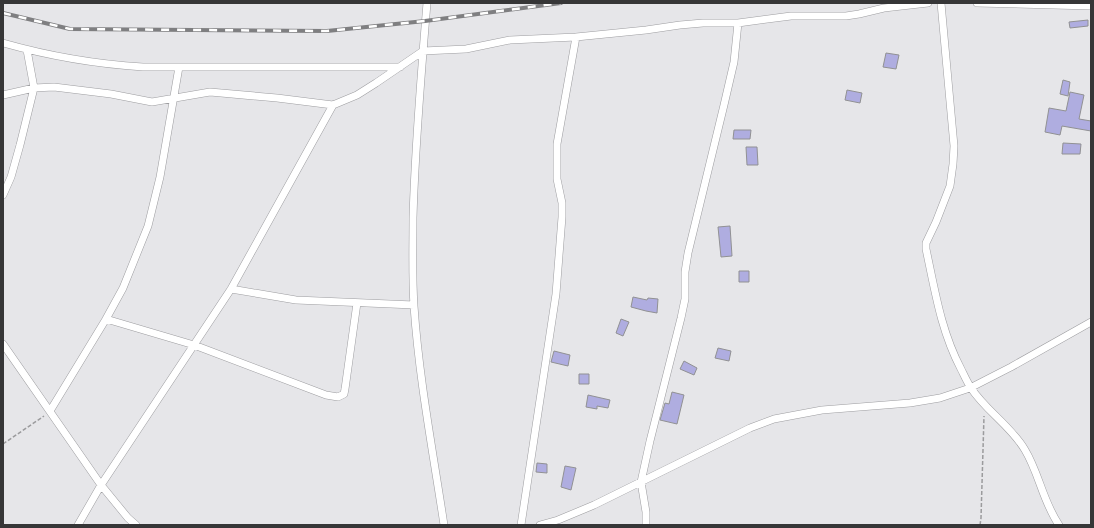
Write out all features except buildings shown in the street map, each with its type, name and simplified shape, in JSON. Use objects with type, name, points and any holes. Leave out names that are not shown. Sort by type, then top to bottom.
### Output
[{"type":"street","points":[[427,3],[419,97],[414,187],[414,305],[423,391],[444,525]]},
{"type":"street","points":[[3,95],[34,88],[54,87],[111,94],[152,102],[210,92],[220,92],[333,105],[376,83],[423,51],[466,48],[510,40],[576,37],[703,23],[738,23],[791,16],[846,16],[884,8],[928,3]]},
{"type":"street","points":[[941,3],[954,146],[953,164],[950,186],[926,243],[940,316],[946,337],[970,388],[1014,434],[1024,448],[1032,462],[1058,525]]},
{"type":"street","points":[[978,3],[1091,6]]},
{"type":"street","points":[[646,525],[646,512],[641,482],[681,318],[685,299],[685,272],[688,253],[734,62],[738,23]]},
{"type":"street","points":[[521,525],[556,294],[562,217],[562,203],[558,178],[557,144],[576,37]]},
{"type":"street","points":[[3,43],[69,59],[108,65],[143,67],[400,67]]},
{"type":"street","points":[[3,195],[11,177],[34,88],[27,50]]},
{"type":"street","points":[[50,411],[106,319],[123,288],[148,226],[160,177],[179,67]]},
{"type":"street","points":[[78,525],[100,485],[231,289],[333,105]]},
{"type":"street","points":[[231,289],[296,300],[414,305]]},
{"type":"street","points":[[106,319],[194,345],[326,395],[338,397],[344,394],[357,303]]},
{"type":"street","points":[[540,525],[558,520],[594,505],[750,428],[774,419],[822,410],[910,403],[940,398],[970,388],[1091,322]]},
{"type":"street","points":[[3,344],[100,485],[128,518],[136,525]]},
{"type":"path","points":[[980,525],[984,404]]},
{"type":"path","points":[[3,444],[50,411]]},
{"type":"railway","points":[[3,13],[70,29],[327,31],[425,21],[561,3]]}]
